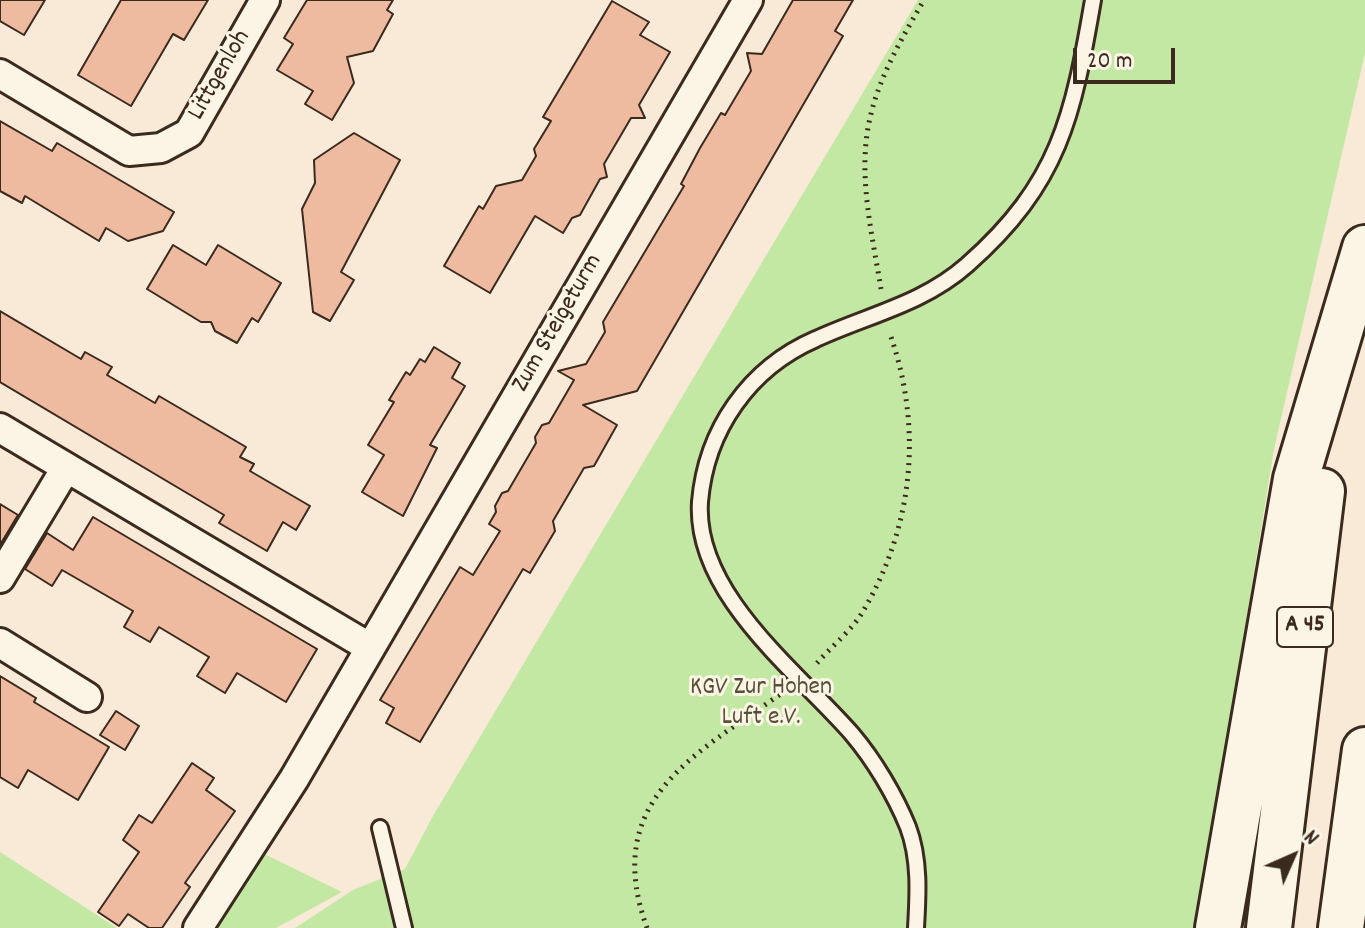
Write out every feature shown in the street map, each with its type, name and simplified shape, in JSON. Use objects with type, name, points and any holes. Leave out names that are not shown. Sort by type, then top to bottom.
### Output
[{"type":"highway","name":"A 45","points":[[1269,928],[1342,326],[1365,248]]},
{"type":"highway","points":[[1218,928],[1296,479],[1342,326]]},
{"type":"highway","points":[[1344,918],[1365,750]]},
{"type":"street","name":"Littgenloh","points":[[0,74],[129,151],[161,148],[189,133],[265,0]]},
{"type":"street","name":"Zum Steigeturm","points":[[198,928],[294,779],[748,0]]},
{"type":"street","points":[[0,428],[369,647]]},
{"type":"street","points":[[0,578],[66,468]]},
{"type":"street","points":[[0,643],[87,697]]},
{"type":"lane","points":[[916,928],[916,862],[909,829],[896,800],[853,735],[799,681],[728,594],[707,548],[700,505],[708,455],[726,415],[755,379],[815,339],[884,315],[922,296],[966,266],[1044,176],[1063,138],[1077,92],[1093,0]]},
{"type":"lane","points":[[380,828],[404,928]]},
{"type":"path","points":[[647,928],[638,903],[636,843],[648,807],[665,780],[688,759],[799,681],[861,615],[893,546],[904,509],[911,448],[909,413],[905,377],[884,315],[865,188],[866,141],[875,98],[924,0]]},
{"type":"green space","name":"KGV Zur Hohen Luft e.V.","points":[[918,0],[1365,0],[1365,53],[1274,449],[1196,928],[295,928],[353,890],[405,869],[433,816]]},
{"type":"green space","points":[[244,844],[342,892],[276,928],[188,928]]},
{"type":"green space","points":[[0,852],[117,928],[0,928]]},
{"type":"building","points":[[0,0],[45,0],[24,35],[0,21]]},
{"type":"building","points":[[121,0],[208,0],[184,40],[173,34],[131,106],[78,75]]},
{"type":"building","points":[[307,0],[393,0],[387,10],[393,14],[373,51],[347,57],[354,83],[332,120],[305,104],[313,91],[277,70],[293,44],[284,38]]},
{"type":"building","points":[[793,0],[853,0],[835,31],[843,36],[637,391],[583,405],[617,425],[594,466],[584,468],[553,521],[555,531],[530,573],[523,569],[420,742],[386,723],[394,708],[380,700],[460,567],[473,575],[500,531],[489,524],[496,512],[495,506],[502,493],[508,491],[536,443],[535,437],[542,425],[549,423],[574,380],[558,371],[586,364],[605,332],[603,322],[684,186],[681,184],[700,148],[721,113],[725,115],[751,71],[747,53],[762,54]]},
{"type":"building","points":[[612,1],[649,22],[640,35],[670,52],[639,105],[645,118],[631,118],[604,164],[607,177],[600,179],[580,215],[572,218],[563,233],[535,216],[490,293],[444,266],[479,206],[483,209],[496,186],[522,180],[536,156],[534,149],[551,121],[543,117]]},
{"type":"building","points":[[0,121],[52,151],[57,143],[174,212],[163,231],[128,241],[106,228],[99,241],[25,196],[22,203],[0,191]]},
{"type":"building","points":[[354,133],[400,160],[341,272],[354,280],[330,321],[313,312],[302,209],[315,183],[314,160]]},
{"type":"building","points":[[173,245],[206,265],[218,245],[281,283],[258,322],[252,318],[237,343],[215,331],[211,322],[201,322],[147,289]]},
{"type":"building","points":[[0,311],[81,359],[85,352],[112,367],[107,375],[155,403],[159,396],[246,447],[240,457],[254,464],[250,471],[310,506],[296,530],[283,522],[267,551],[219,523],[224,515],[0,382]]},
{"type":"building","points":[[434,347],[460,363],[452,378],[465,386],[430,445],[437,448],[403,516],[362,492],[384,455],[368,445],[394,402],[389,400],[406,372],[410,375],[420,359],[425,362]]},
{"type":"building","points":[[0,504],[18,515],[0,545]]},
{"type":"building","points":[[93,517],[317,649],[286,702],[237,673],[225,693],[197,676],[209,657],[159,627],[150,642],[124,627],[133,611],[62,570],[52,586],[25,569],[47,533],[73,550]]},
{"type":"building","points":[[0,676],[36,698],[34,702],[109,747],[78,800],[28,770],[18,788],[0,777]]},
{"type":"building","points":[[116,711],[139,726],[125,750],[100,735]]},
{"type":"building","points":[[192,763],[214,778],[206,790],[235,811],[185,883],[190,887],[162,928],[149,928],[128,914],[119,926],[98,912],[139,852],[123,840],[139,815],[152,823]]}]
